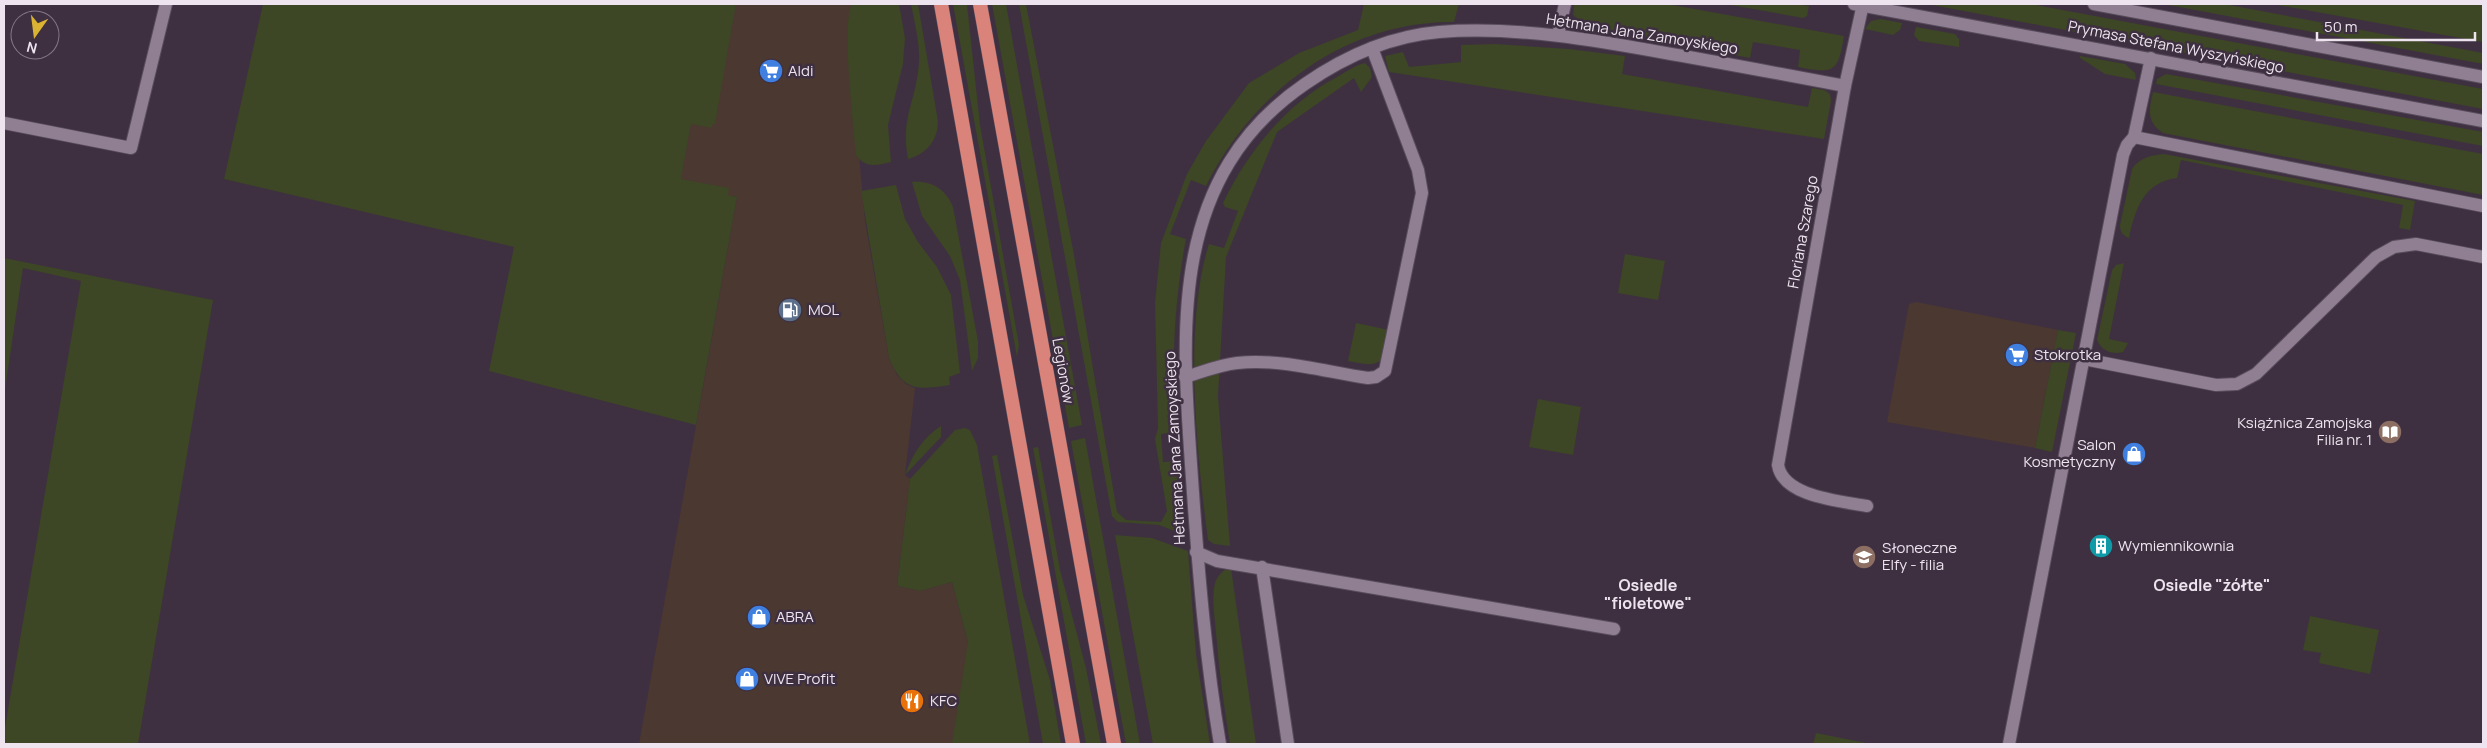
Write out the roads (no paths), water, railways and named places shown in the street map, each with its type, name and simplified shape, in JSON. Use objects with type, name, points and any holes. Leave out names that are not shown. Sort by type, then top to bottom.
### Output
[{"type":"highway","points":[[940,4],[1073,744]]},
{"type":"highway","name":"Legionów","points":[[980,4],[1114,744]]},
{"type":"street","points":[[4,123],[131,148],[166,4]]},
{"type":"street","points":[[1558,35],[1565,4]]},
{"type":"street","name":"Prymasa Stefana Wyszyńskiego","points":[[1860,4],[2483,121]]},
{"type":"street","name":"Floriana Szarego","points":[[1860,4],[1778,465],[1779,471],[1788,483],[1803,492],[1867,506]]},
{"type":"street","name":"Prymasa Stefana Wyszyńskiego","points":[[2094,4],[2483,77]]},
{"type":"street","name":"Hetmana Jana Zamoyskiego","points":[[1220,744],[1205,640],[1196,552],[1185,377],[1186,300],[1191,266],[1200,229],[1210,201],[1222,176],[1255,130],[1295,91],[1345,60],[1372,48],[1418,34],[1441,32],[1558,35],[1845,86]]},
{"type":"street","points":[[1185,377],[1225,365],[1247,362],[1270,362],[1368,378],[1376,377],[1385,371],[1422,193],[1418,170],[1372,48]]},
{"type":"street","points":[[2010,744],[2123,155],[2127,145],[2134,137],[2151,58]]},
{"type":"street","points":[[2134,137],[2483,206]]},
{"type":"street","points":[[2084,359],[2216,385],[2236,384],[2256,374],[2354,276],[2384,251],[2405,244],[2416,244],[2483,257]]},
{"type":"street","points":[[1196,552],[1217,561],[1614,629]]},
{"type":"street","points":[[1262,568],[1288,744]]},
{"type":"place","name":"Aldi","points":[[771,71]]},
{"type":"place","name":"MOL","points":[[790,310]]},
{"type":"place","name":"Stokrotka","points":[[2017,355]]},
{"type":"place","name":"Książnica Zamojska Filia nr. 1","points":[[2390,432]]},
{"type":"place","name":"Salon Kosmetyczny","points":[[2134,454]]},
{"type":"place","name":"Wymiennikownia","points":[[2101,546]]},
{"type":"place","name":"Słoneczne Elfy - filia","points":[[1864,557]]},
{"type":"place","name":"ABRA","points":[[759,617]]},
{"type":"place","name":"VIVE Profit","points":[[747,679]]},
{"type":"place","name":"KFC","points":[[912,701]]},
{"type":"district","name":"Osiedle \"żółte\"","points":[[2212,585]]},
{"type":"district","name":"Osiedle \"fioletowe\"","points":[[1648,594]]}]
